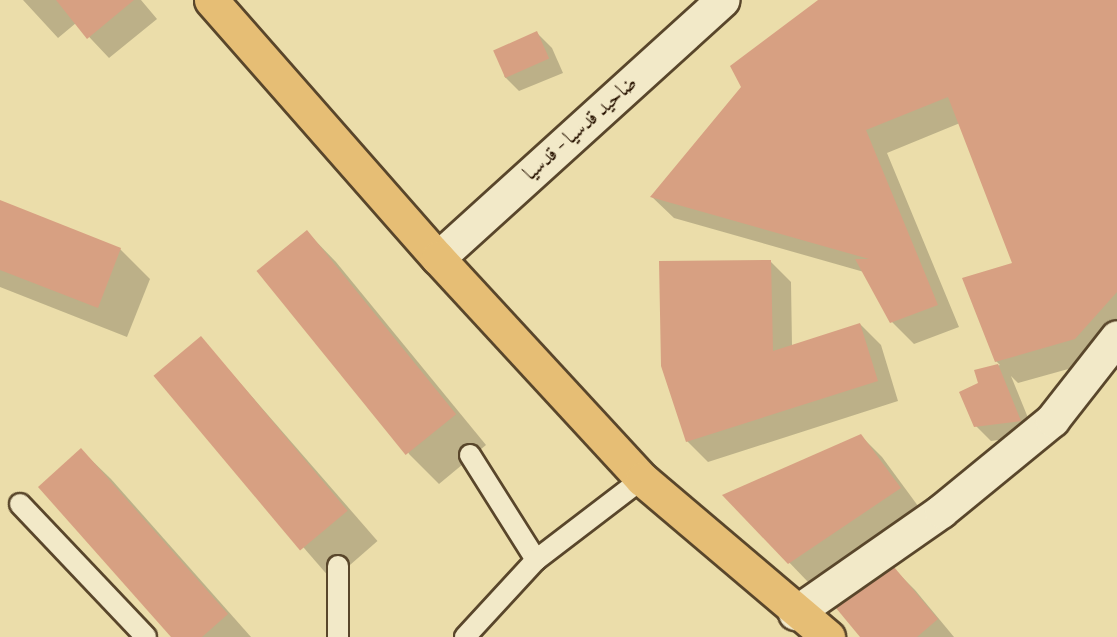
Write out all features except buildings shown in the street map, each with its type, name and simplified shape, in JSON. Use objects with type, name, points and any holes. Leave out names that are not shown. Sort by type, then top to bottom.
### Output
[{"type":"main road","points":[[211,0],[438,258],[642,479],[795,613],[828,637]]},
{"type":"street","name":"ضاحيد قدسيا - قدسيا","points":[[438,258],[723,0]]},
{"type":"street","points":[[795,613],[941,511],[1052,420],[1117,337]]},
{"type":"lane","points":[[470,455],[536,560]]},
{"type":"lane","points":[[465,637],[536,560],[642,479]]},
{"type":"lane","points":[[20,504],[146,637]]},
{"type":"lane","points":[[338,566],[338,637]]}]
